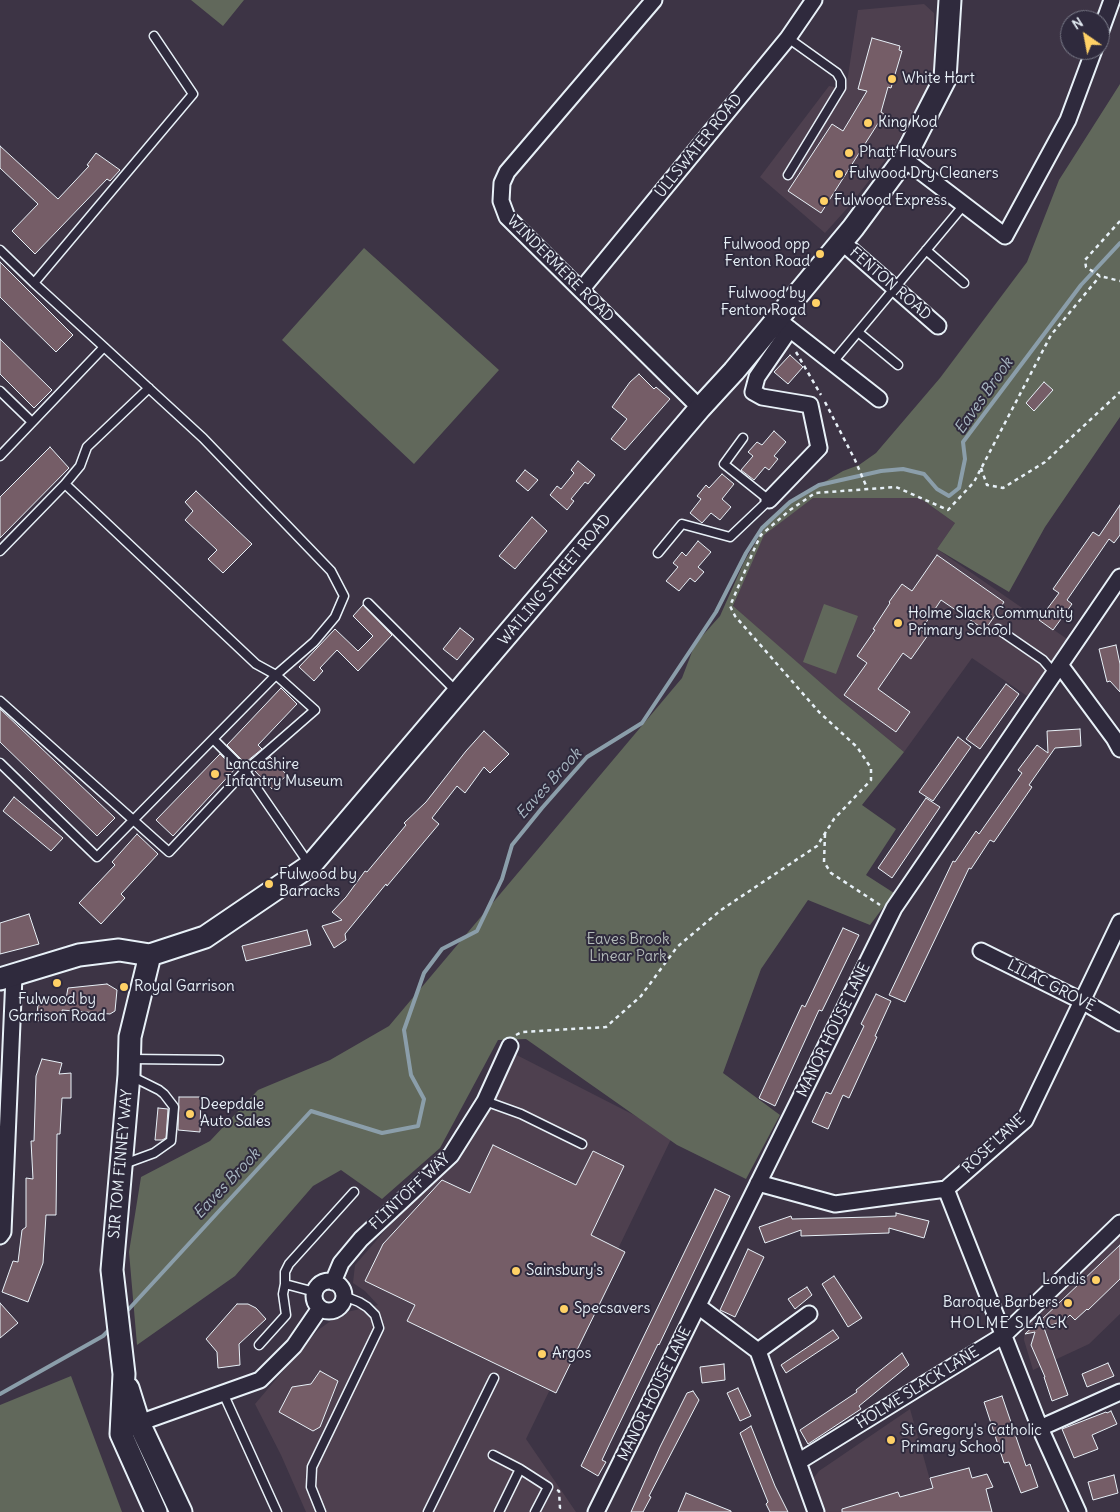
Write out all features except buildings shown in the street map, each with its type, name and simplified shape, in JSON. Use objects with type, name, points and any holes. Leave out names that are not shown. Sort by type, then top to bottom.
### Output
[{"type":"main road","name":"WATLING STREET ROAD","points":[[7,977],[79,955],[119,950],[150,955],[205,936],[310,865],[700,408],[784,324],[904,159],[945,79],[950,0]]},
{"type":"main road","name":"SIR TOM FINNEY WAY","points":[[150,955],[130,1037],[122,1164],[112,1270],[130,1428],[156,1512]]},
{"type":"main road","name":"SIR TOM FINNEY WAY","points":[[130,1428],[181,1512]]},
{"type":"street","name":"WINDERMERE ROAD","points":[[654,0],[506,172],[502,183],[501,201],[507,217],[700,408]]},
{"type":"street","name":"ULLSWATER ROAD","points":[[581,290],[788,38],[814,0]]},
{"type":"street","points":[[1116,0],[1120,2]]},
{"type":"street","points":[[904,159],[963,206],[1005,236],[1068,120],[1090,60]]},
{"type":"street","name":"FENTON ROAD","points":[[842,242],[938,326]]},
{"type":"street","points":[[769,500],[819,448],[810,405],[762,397],[754,392],[757,376],[784,324],[879,399]]},
{"type":"street","name":"MANOR HOUSE LANE","points":[[596,1512],[894,908],[1120,577]]},
{"type":"street","points":[[1057,669],[1118,740]]},
{"type":"street","name":"ROSE LANE","points":[[946,1189],[1025,1120],[1120,922]]},
{"type":"street","name":"LILAC GROVE","points":[[981,951],[1082,1001],[1120,1023]]},
{"type":"street","points":[[0,1236],[3,1232],[7,977]]},
{"type":"street","name":"FLINTOFF WAY","points":[[333,1282],[340,1263],[361,1239],[451,1155],[485,1101],[510,1046]]},
{"type":"street","points":[[758,1183],[835,1204],[946,1189],[1040,1428],[1078,1512]]},
{"type":"street","name":"HOLME SLACK LANE","points":[[798,1462],[1004,1335],[1120,1223]]},
{"type":"street","points":[[333,1282],[340,1286],[344,1296],[342,1304],[334,1310],[326,1311],[320,1308],[316,1302],[315,1292],[322,1284],[333,1282]]},
{"type":"street","points":[[698,1306],[758,1351],[816,1512]]},
{"type":"street","points":[[130,1428],[260,1380],[294,1346],[320,1308]]},
{"type":"street","points":[[758,1351],[809,1314]]},
{"type":"street","points":[[1040,1428],[1120,1392]]},
{"type":"lane","points":[[34,283],[193,94],[154,36]]},
{"type":"lane","points":[[788,38],[837,73],[841,88],[788,175]]},
{"type":"lane","points":[[833,362],[963,206]]},
{"type":"lane","points":[[0,250],[203,438],[331,571],[344,596],[335,617],[314,642],[276,674],[97,856],[0,764]]},
{"type":"lane","points":[[926,250],[964,282]]},
{"type":"lane","points":[[858,332],[898,365]]},
{"type":"lane","points":[[0,456],[104,347]]},
{"type":"lane","points":[[0,551],[65,484],[80,466],[87,447],[149,388]]},
{"type":"lane","points":[[0,391],[32,422]]},
{"type":"lane","points":[[658,553],[682,524],[730,537],[769,500],[724,464],[743,438]]},
{"type":"lane","points":[[0,701],[169,852],[245,771],[314,710],[276,674],[256,664],[65,484]]},
{"type":"lane","points":[[368,604],[458,693]]},
{"type":"lane","points":[[998,629],[1057,669]]},
{"type":"lane","points":[[213,739],[245,771],[310,865]]},
{"type":"lane","points":[[129,1067],[219,1060]]},
{"type":"lane","points":[[122,1164],[154,1153],[171,1141],[174,1107],[164,1094],[129,1067]]},
{"type":"lane","points":[[485,1101],[521,1114],[582,1144]]},
{"type":"lane","points":[[259,1345],[286,1315],[283,1294],[285,1272],[289,1264],[354,1192]]},
{"type":"lane","points":[[285,1284],[315,1292]]},
{"type":"lane","points":[[321,1512],[311,1487],[312,1467],[379,1328],[375,1316],[367,1307],[344,1296]]},
{"type":"lane","points":[[428,1512],[494,1378]]},
{"type":"lane","points":[[224,1393],[277,1512]]},
{"type":"lane","points":[[493,1455],[548,1487],[535,1512]]},
{"type":"lane","points":[[499,1512],[520,1469]]},
{"type":"path","points":[[1120,221],[1085,260],[1086,267],[1100,276],[1120,281]]},
{"type":"path","points":[[510,1046],[511,1038],[522,1032],[606,1027],[641,996],[678,947],[721,910],[817,846],[834,819],[871,780],[872,768],[858,748],[819,712],[735,616],[730,606],[756,545],[762,535],[790,510],[815,493],[896,487],[948,510],[974,482],[1051,336],[1100,276]]},
{"type":"path","points":[[980,468],[987,484],[1003,488],[1046,462],[1120,392]]},
{"type":"path","points":[[858,467],[867,488]]},
{"type":"path","points":[[825,833],[824,862],[830,873],[882,906],[894,908]]},
{"type":"path","points":[[548,1487],[559,1491],[560,1508],[558,1512]]},
{"type":"shaded area","points":[[924,4],[934,13],[934,76],[895,147],[851,204],[825,233],[760,177],[829,86],[846,89],[858,10]]},
{"type":"shaded area","name":"Holme Slack Community Primary School","points":[[813,498],[920,498],[955,523],[937,549],[1067,639],[1027,696],[972,658],[904,752],[733,607],[764,534]]},
{"type":"shaded area","points":[[501,1047],[673,1135],[526,1439],[576,1512],[306,1512],[281,1455],[255,1404],[318,1330],[342,1313],[378,1305],[365,1291],[353,1283],[355,1265],[402,1211],[468,1144]]},
{"type":"shaded area","points":[[1120,1227],[1120,1314],[1089,1344],[1033,1370],[1024,1340],[1025,1317]]},
{"type":"shaded area","name":"St Gregory's Catholic Primary School","points":[[910,1409],[939,1512],[822,1512],[812,1480],[819,1471]]},
{"type":"green space","points":[[191,0],[244,0],[223,26]]},
{"type":"green space","name":"Eaves Brook Linear Park","points":[[1120,84],[1120,417],[1045,527],[1009,592],[937,549],[955,523],[920,498],[813,498],[764,535],[733,606],[837,697],[904,752],[862,805],[896,829],[866,875],[894,893],[870,925],[808,900],[761,969],[723,1073],[780,1115],[746,1179],[677,1145],[526,1039],[498,1040],[440,1148],[382,1199],[341,1170],[313,1186],[235,1276],[137,1345],[129,1252],[141,1177],[210,1141],[258,1090],[330,1060],[389,1026],[682,678],[695,644],[720,616],[744,562],[766,525],[790,502],[843,471],[859,465],[876,453],[940,378],[1027,262],[1059,180]]},
{"type":"green space","points":[[364,248],[499,370],[414,464],[282,340]]},
{"type":"green space","points":[[824,604],[858,616],[836,674],[803,662]]},
{"type":"green space","points":[[71,1376],[122,1512],[0,1512],[0,1405]]},
{"type":"waterway","name":"Eaves Brook","points":[[128,1310],[311,1111],[382,1133],[418,1126],[424,1099],[411,1075],[404,1030],[424,973],[442,949],[477,931],[502,879],[512,845],[542,808],[587,757],[642,723],[716,612],[746,553],[762,528],[790,502],[819,485],[881,471],[903,469],[924,474],[937,489],[949,496],[959,488],[965,459],[963,442],[1081,285],[1120,243]]},
{"type":"waterway","name":"Eaves Brook","points":[[0,1394],[103,1336],[108,1331]]},
{"type":"place","name":"White Hart","points":[[892,79]]},
{"type":"place","name":"King Kod","points":[[868,123]]},
{"type":"place","name":"Phatt Flavours","points":[[849,153]]},
{"type":"place","name":"Fulwood Dry Cleaners","points":[[839,174]]},
{"type":"place","name":"Fulwood Express","points":[[824,201]]},
{"type":"place","name":"Fulwood opp Fenton Road","points":[[820,254]]},
{"type":"place","name":"Fulwood by Fenton Road","points":[[816,303]]},
{"type":"place","name":"Holme Slack Community Primary School","points":[[898,623]]},
{"type":"place","name":"Lancashire Infantry Museum","points":[[215,774]]},
{"type":"place","name":"Fulwood by Barracks","points":[[269,884]]},
{"type":"place","name":"Fulwood by Garrison Road","points":[[57,983]]},
{"type":"place","name":"Royal Garrison","points":[[124,987]]},
{"type":"place","name":"Deepdale Auto Sales","points":[[190,1114]]},
{"type":"place","name":"Sainsbury's","points":[[516,1271]]},
{"type":"place","name":"Londis","points":[[1096,1280]]},
{"type":"place","name":"Baroque Barbers","points":[[1068,1303]]},
{"type":"place","name":"Specsavers","points":[[564,1309]]},
{"type":"place","name":"Argos","points":[[542,1354]]},
{"type":"place","name":"St Gregory's Catholic Primary School","points":[[891,1440]]},
{"type":"district","name":"HOLME SLACK","points":[[1009,1323]]}]
